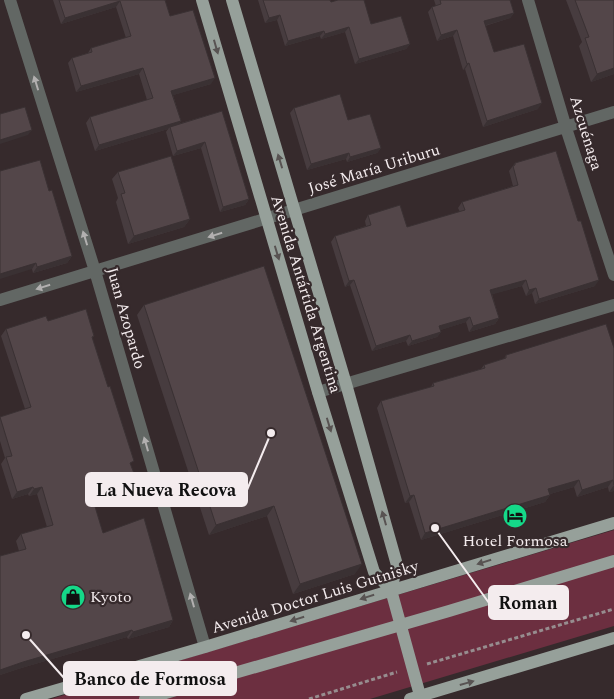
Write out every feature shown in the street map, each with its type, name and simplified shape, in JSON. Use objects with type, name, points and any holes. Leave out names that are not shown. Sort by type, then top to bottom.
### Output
[{"type":"main road","name":"Avenida Antártida Argentina","points":[[202,0],[318,392],[374,572],[391,590],[412,668],[417,698]]},
{"type":"main road","name":"Avenida Antártida Argentina","points":[[232,0],[346,384],[397,565],[391,590]]},
{"type":"main road","name":"Avenida Doctor Luis Gutnisky","points":[[26,699],[205,647],[614,523]]},
{"type":"main road","points":[[145,699],[614,561]]},
{"type":"main road","points":[[417,698],[614,638]]},
{"type":"street","name":"Juan Azopardo","points":[[10,0],[95,271],[205,647]]},
{"type":"street","name":"Azcuénaga","points":[[528,0],[566,128],[614,275]]},
{"type":"street","name":"José María Uriburu","points":[[0,300],[614,112]]},
{"type":"street","points":[[318,392],[614,305]]},
{"type":"path","points":[[309,699],[614,609]]},
{"type":"shaded area","points":[[614,530],[614,626],[370,699],[51,699]]},
{"type":"building","points":[[59,0],[165,0],[170,16],[193,10],[215,78],[171,91],[181,121],[99,145],[90,117],[153,98],[143,68],[81,86],[72,58],[92,52],[91,48],[131,36],[120,1],[65,18]]},
{"type":"building","points":[[263,0],[330,0],[331,2],[338,0],[364,0],[371,24],[401,16],[410,44],[359,59],[349,27],[325,34],[324,31],[288,41],[280,15],[269,18]]},
{"type":"building","points":[[440,0],[510,0],[514,13],[484,21],[494,52],[524,44],[542,103],[487,121],[457,30],[441,35],[432,7],[441,4]]},
{"type":"building","points":[[575,0],[614,0],[614,68],[597,74],[585,38],[589,37]]},
{"type":"building","points":[[340,94],[348,120],[370,114],[381,148],[350,157],[349,153],[311,164],[294,108]]},
{"type":"building","points":[[25,107],[32,130],[0,140],[0,114]]},
{"type":"building","points":[[222,111],[249,199],[223,207],[205,142],[177,151],[170,127]]},
{"type":"building","points":[[556,151],[578,221],[581,221],[599,280],[539,299],[536,288],[529,290],[526,280],[490,290],[499,318],[473,326],[470,317],[439,326],[441,332],[412,341],[410,335],[376,346],[354,280],[349,281],[335,236],[371,225],[368,215],[400,205],[407,227],[465,210],[462,202],[518,185],[513,166],[515,163]]},
{"type":"building","points":[[171,156],[190,219],[134,236],[121,194],[125,193],[118,172]]},
{"type":"building","points":[[40,160],[49,191],[52,190],[72,256],[37,267],[36,263],[0,274],[0,171]]},
{"type":"building","points":[[264,266],[362,564],[300,584],[274,506],[216,525],[144,305]]},
{"type":"building","points":[[86,309],[94,336],[92,337],[134,461],[130,463],[135,476],[90,490],[103,533],[144,518],[173,620],[133,632],[132,630],[0,670],[0,556],[26,549],[21,534],[53,525],[42,487],[34,489],[33,487],[17,492],[6,457],[12,456],[0,417],[31,407],[6,329],[46,316],[48,321]]},
{"type":"building","points":[[606,324],[614,348],[614,485],[613,480],[582,490],[579,480],[548,489],[550,495],[425,533],[414,495],[410,496],[381,401],[434,386],[433,383],[485,368],[484,365],[506,358],[506,355]]},
{"type":"place","name":"La Nueva Recova","points":[[271,433]]},
{"type":"place","name":"Hotel Formosa","points":[[515,516]]},
{"type":"place","name":"Roman","points":[[435,528]]},
{"type":"place","name":"Kyoto","points":[[73,597]]},
{"type":"place","name":"Banco de Formosa","points":[[26,635]]}]
